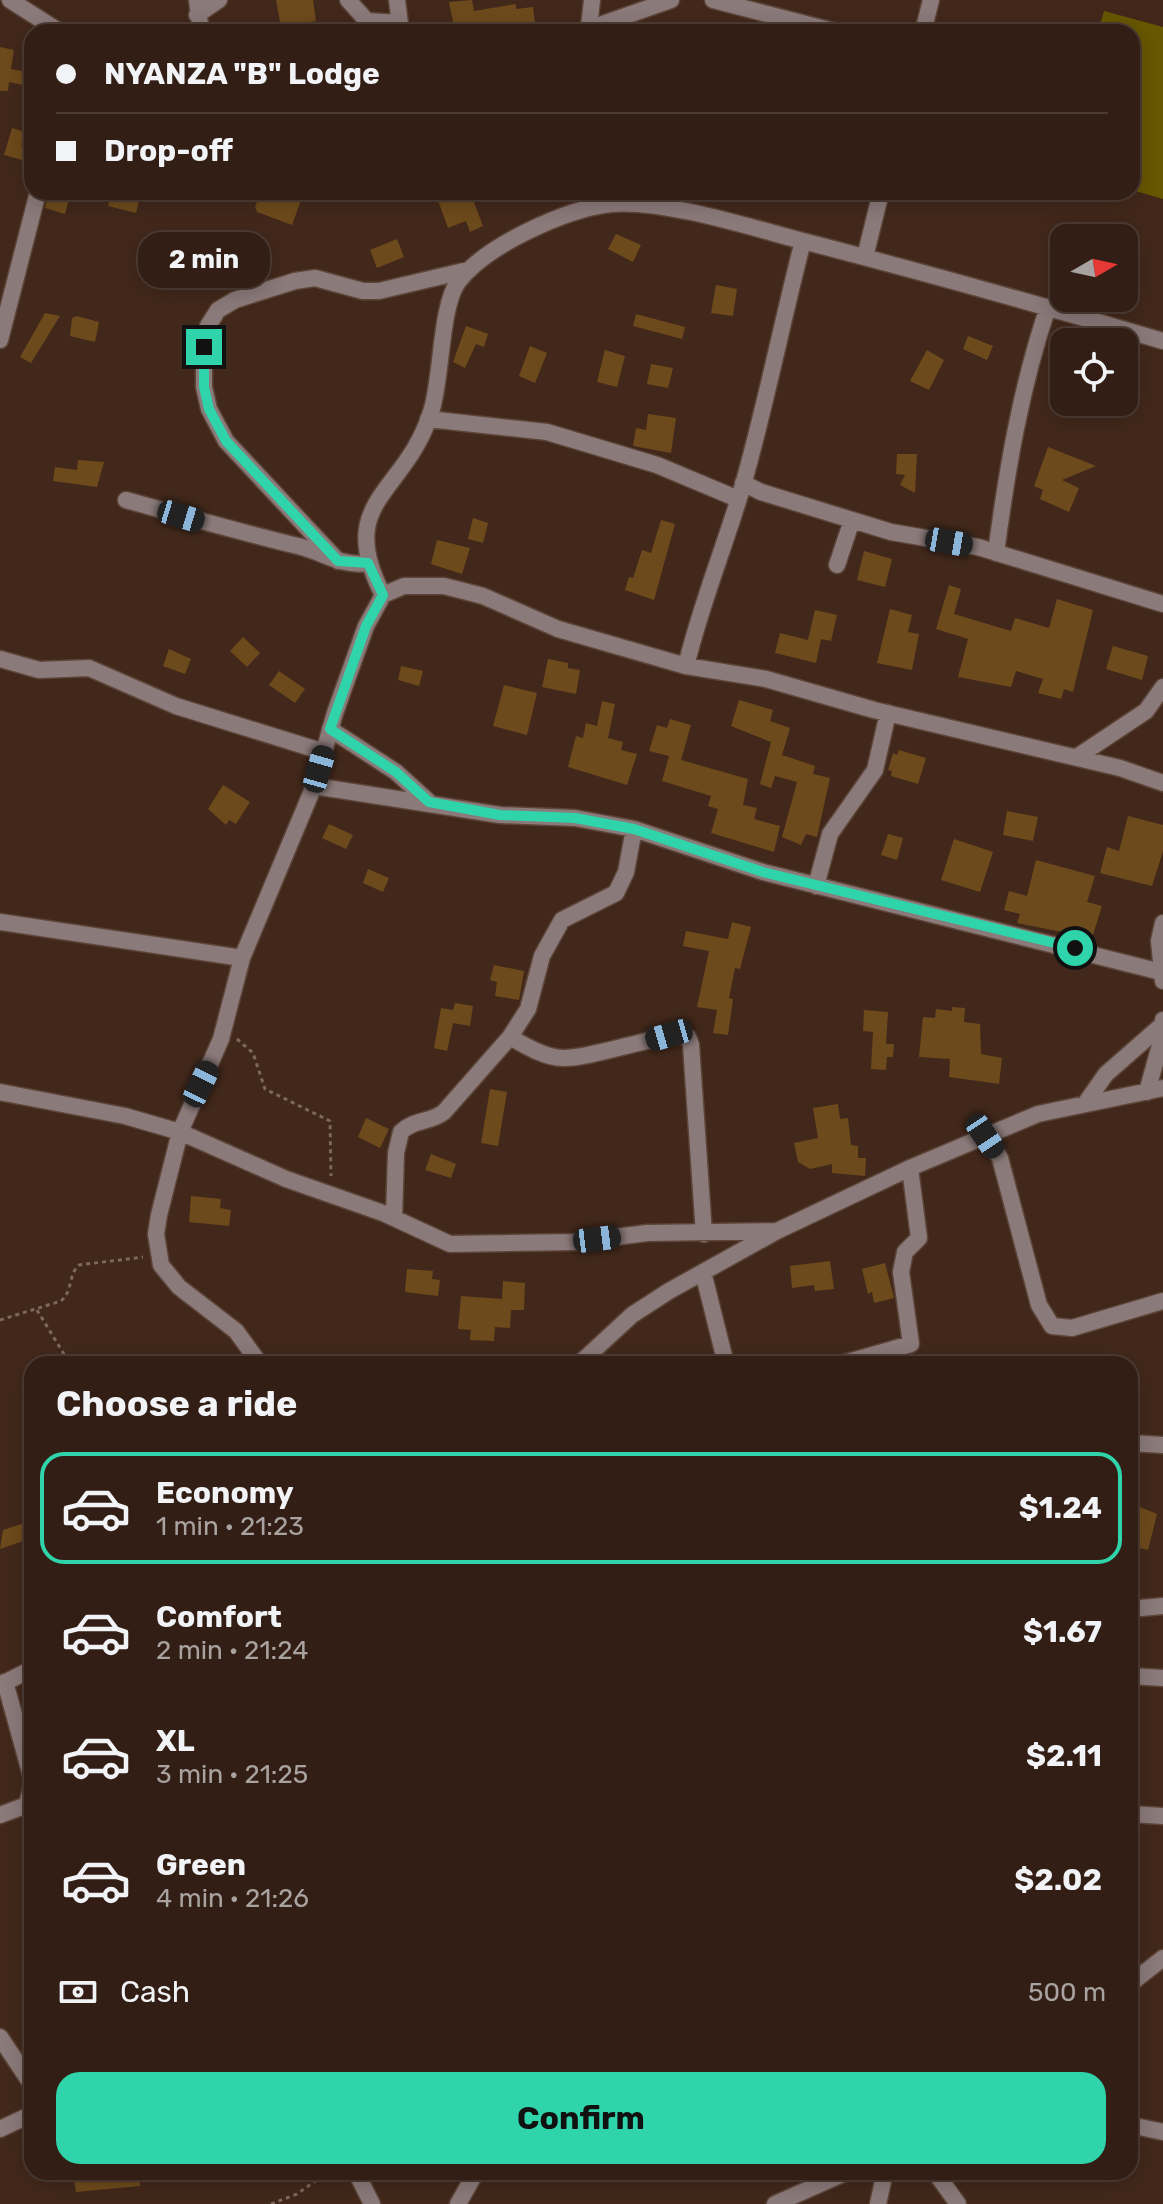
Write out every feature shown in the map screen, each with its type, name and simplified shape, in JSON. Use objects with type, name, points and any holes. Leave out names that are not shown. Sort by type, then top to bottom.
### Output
[{"type":"street","points":[[10,0],[48,24]]},
{"type":"street","points":[[197,8],[219,0]]},
{"type":"street","points":[[348,0],[367,21],[381,24]]},
{"type":"street","points":[[397,0],[400,24]]},
{"type":"street","points":[[586,24],[592,0]]},
{"type":"street","points":[[601,24],[671,0]]},
{"type":"street","points":[[713,0],[806,24]]},
{"type":"street","points":[[925,24],[931,0]]},
{"type":"street","points":[[0,340],[36,200]]},
{"type":"street","points":[[865,257],[879,200]]},
{"type":"street","points":[[338,561],[226,441],[209,409],[204,374],[208,326],[218,310],[235,300],[295,281],[315,278],[363,291],[379,291],[468,270],[545,224],[575,210],[614,204],[720,219],[1163,341]]},
{"type":"street","points":[[686,666],[706,589],[741,491],[803,241]]},
{"type":"street","points":[[383,595],[368,563],[364,531],[369,516],[412,457],[428,419],[455,287],[468,270]]},
{"type":"street","points":[[996,553],[1017,417],[1029,363],[1048,307]]},
{"type":"street","points":[[428,419],[557,434],[741,491],[761,492],[891,532],[996,553],[1163,604]]},
{"type":"street","points":[[126,500],[264,540],[300,547],[338,561],[368,563]]},
{"type":"street","points":[[837,565],[852,520]]},
{"type":"street","points":[[254,1356],[236,1331],[161,1265],[157,1249],[159,1215],[180,1132],[224,1029],[242,958],[314,786],[330,729],[366,626],[383,595],[404,586],[444,586],[483,596],[558,629],[686,666],[766,679],[888,713],[1077,757],[1163,783]]},
{"type":"street","points":[[0,659],[39,670],[89,668],[176,706],[324,752]]},
{"type":"street","points":[[1077,757],[1146,711],[1163,687]]},
{"type":"street","points":[[816,886],[830,834],[875,770],[888,713]]},
{"type":"street","points":[[330,729],[396,772],[429,802]]},
{"type":"street","points":[[314,786],[500,815],[575,818],[634,829],[763,872],[1162,978],[1159,941],[1163,923]]},
{"type":"street","points":[[394,1218],[396,1153],[401,1132],[416,1121],[431,1120],[444,1112],[510,1037],[528,1009],[551,935],[562,920],[616,893],[626,872],[634,829]]},
{"type":"street","points":[[0,922],[242,958]]},
{"type":"street","points":[[588,1356],[632,1315],[703,1272],[777,1231],[910,1168],[1038,1114],[1087,1101],[1155,1090],[1163,1014]]},
{"type":"street","points":[[1087,1101],[1115,1065],[1162,1025]]},
{"type":"street","points":[[510,1037],[561,1058],[625,1049],[669,1035],[688,1037],[704,1234]]},
{"type":"street","points":[[0,1092],[125,1116],[180,1132],[332,1197],[394,1218],[450,1244],[530,1244],[647,1233],[777,1231]]},
{"type":"street","points":[[985,1136],[1000,1158],[1039,1305],[1052,1326],[1072,1328],[1163,1301]]},
{"type":"street","points":[[869,1356],[911,1344],[902,1261],[905,1252],[919,1238],[921,1226],[910,1168]]},
{"type":"street","points":[[703,1272],[724,1356]]},
{"type":"street","points":[[1138,1443],[1163,1445]]},
{"type":"street","points":[[1138,1608],[1163,1606]]},
{"type":"street","points":[[24,1673],[2,1683],[24,1755]]},
{"type":"street","points":[[1138,1676],[1163,1678]]},
{"type":"street","points":[[0,1815],[24,1806]]},
{"type":"street","points":[[1138,1814],[1163,1816]]},
{"type":"street","points":[[1138,1978],[1163,1958]]},
{"type":"street","points":[[0,2037],[24,2073]]},
{"type":"street","points":[[0,2129],[24,2118]]},
{"type":"street","points":[[1138,2127],[1163,2132]]},
{"type":"street","points":[[360,2180],[372,2204]]},
{"type":"street","points":[[458,2204],[472,2180]]},
{"type":"street","points":[[775,2204],[829,2180]]},
{"type":"street","points":[[878,2204],[883,2180]]},
{"type":"street","points":[[941,2180],[958,2204]]},
{"type":"path","points":[[224,1029],[253,1053],[265,1089],[330,1121],[332,1197]]},
{"type":"path","points":[[0,1320],[37,1310],[67,1296],[73,1272],[79,1265],[146,1256],[157,1249]]},
{"type":"path","points":[[37,1310],[65,1356]]},
{"type":"path","points":[[271,2204],[297,2194],[317,2180]]},
{"type":"shaded area","points":[[1104,11],[1163,27],[1163,199],[1140,192],[1140,24],[1100,24]]},
{"type":"building","points":[[276,0],[313,0],[316,21],[280,24]]},
{"type":"building","points":[[472,0],[474,11],[516,4],[516,9],[533,7],[535,23],[453,24],[449,2]]},
{"type":"building","points":[[0,47],[14,50],[11,69],[24,71],[24,85],[9,82],[8,91],[0,91]]},
{"type":"building","points":[[12,128],[24,132],[21,145],[24,146],[24,160],[4,155]]},
{"type":"building","points":[[47,200],[69,200],[65,214],[45,208]]},
{"type":"building","points":[[110,200],[139,200],[136,213],[108,206]]},
{"type":"building","points":[[258,200],[301,200],[292,225],[257,212]]},
{"type":"building","points":[[438,200],[473,200],[483,226],[470,232],[466,221],[448,228]]},
{"type":"building","points":[[616,234],[641,245],[633,262],[608,249]]},
{"type":"building","points":[[397,239],[404,257],[377,268],[370,250]]},
{"type":"building","points":[[716,285],[737,289],[733,316],[711,313]]},
{"type":"building","points":[[45,313],[60,316],[31,363],[20,357]]},
{"type":"building","points":[[636,314],[685,327],[682,339],[633,326]]},
{"type":"building","points":[[77,316],[99,322],[95,342],[70,336],[72,318]]},
{"type":"building","points":[[466,326],[488,334],[484,347],[476,344],[465,368],[453,362]]},
{"type":"building","points":[[968,336],[993,346],[987,360],[963,349]]},
{"type":"building","points":[[530,346],[547,353],[535,383],[519,376]]},
{"type":"building","points":[[605,350],[625,356],[617,387],[597,382]]},
{"type":"building","points":[[927,350],[944,360],[929,390],[910,381]]},
{"type":"building","points":[[651,364],[673,368],[668,388],[647,384]]},
{"type":"building","points":[[648,414],[676,418],[671,453],[633,446],[636,428],[646,430]]},
{"type":"building","points":[[1048,447],[1096,466],[1062,480],[1079,488],[1069,512],[1040,499],[1043,490],[1034,486]]},
{"type":"building","points":[[897,454],[917,454],[915,493],[900,485],[905,475],[896,474]]},
{"type":"building","points":[[78,460],[104,462],[97,487],[53,481],[55,467],[77,470]]},
{"type":"building","points":[[473,518],[488,523],[483,543],[468,539]]},
{"type":"building","points":[[661,520],[675,524],[654,600],[625,590],[629,577],[633,578],[642,550],[651,553]]},
{"type":"building","points":[[437,540],[470,548],[462,574],[431,564]]},
{"type":"building","points":[[864,551],[892,559],[885,587],[857,580]]},
{"type":"building","points":[[949,585],[961,589],[954,614],[1011,631],[1015,618],[1049,628],[1057,599],[1093,610],[1073,692],[1064,689],[1061,699],[1038,693],[1043,679],[1016,671],[1011,687],[958,677],[968,639],[936,629]]},
{"type":"building","points":[[890,609],[912,615],[908,632],[919,634],[912,670],[877,663]]},
{"type":"building","points":[[815,610],[837,615],[831,641],[821,639],[816,663],[775,653],[780,633],[808,640]]},
{"type":"building","points":[[243,637],[260,653],[247,667],[230,651]]},
{"type":"building","points":[[1113,646],[1148,656],[1142,680],[1106,669]]},
{"type":"building","points":[[169,649],[191,659],[185,674],[163,666]]},
{"type":"building","points":[[548,659],[568,663],[568,668],[580,670],[576,694],[542,687]]},
{"type":"building","points":[[401,666],[423,671],[419,686],[398,680]]},
{"type":"building","points":[[279,671],[305,689],[295,703],[269,685]]},
{"type":"building","points":[[504,685],[537,693],[527,735],[493,726]]},
{"type":"building","points":[[739,700],[773,710],[770,721],[790,728],[782,755],[815,766],[813,774],[830,778],[817,837],[806,834],[801,845],[782,837],[797,782],[775,776],[771,788],[760,784],[771,742],[731,726]]},
{"type":"building","points":[[602,701],[615,704],[608,738],[623,742],[621,750],[637,754],[627,785],[568,767],[576,736],[583,738],[586,723],[597,726]]},
{"type":"building","points":[[670,719],[691,725],[681,760],[748,779],[743,805],[757,808],[754,819],[780,826],[774,852],[711,833],[718,809],[708,806],[711,796],[662,781],[669,756],[649,751],[657,725],[667,728]]},
{"type":"building","points":[[899,750],[926,758],[918,784],[891,776],[892,771],[888,770],[893,753],[897,755]]},
{"type":"building","points":[[223,785],[250,802],[236,824],[229,820],[226,825],[208,809]]},
{"type":"building","points":[[1007,811],[1038,817],[1033,841],[1003,835]]},
{"type":"building","points":[[1128,816],[1163,825],[1163,851],[1152,886],[1100,873],[1107,847],[1119,851]]},
{"type":"building","points":[[329,824],[353,835],[346,849],[322,838]]},
{"type":"building","points":[[888,834],[903,838],[897,860],[881,855]]},
{"type":"building","points":[[954,839],[993,852],[980,892],[941,880]]},
{"type":"building","points":[[1036,860],[1095,876],[1087,902],[1102,906],[1092,938],[1017,923],[1020,914],[1004,910],[1009,891],[1027,896]]},
{"type":"building","points":[[368,869],[389,878],[383,892],[363,883]]},
{"type":"building","points":[[732,922],[751,927],[740,969],[735,968],[729,998],[733,999],[728,1035],[713,1033],[717,1010],[697,1007],[709,951],[683,946],[686,931],[728,939]]},
{"type":"building","points":[[494,965],[524,971],[519,1000],[495,996],[497,982],[490,980]]},
{"type":"building","points":[[455,1003],[473,1006],[470,1026],[453,1023],[447,1051],[434,1048],[441,1008],[453,1010]]},
{"type":"building","points":[[952,1007],[965,1008],[964,1022],[980,1024],[981,1054],[1002,1058],[999,1084],[949,1077],[950,1059],[919,1057],[923,1017],[935,1018],[936,1009],[952,1011]]},
{"type":"building","points":[[864,1010],[888,1012],[886,1044],[894,1044],[893,1057],[887,1057],[886,1070],[871,1069],[873,1032],[863,1031]]},
{"type":"building","points":[[490,1089],[507,1092],[498,1146],[481,1143]]},
{"type":"building","points":[[838,1104],[840,1119],[848,1118],[851,1145],[858,1146],[858,1158],[866,1158],[865,1176],[832,1173],[832,1164],[810,1169],[798,1162],[794,1143],[818,1138],[813,1108]]},
{"type":"building","points":[[366,1118],[389,1129],[380,1148],[358,1137]]},
{"type":"building","points":[[431,1154],[456,1164],[451,1178],[425,1170]]},
{"type":"building","points":[[191,1196],[221,1199],[220,1208],[231,1210],[229,1226],[189,1222]]},
{"type":"building","points":[[830,1261],[834,1289],[815,1291],[814,1285],[792,1288],[790,1266]]},
{"type":"building","points":[[885,1263],[894,1298],[874,1303],[872,1292],[868,1294],[862,1269]]},
{"type":"building","points":[[407,1269],[433,1271],[432,1279],[440,1280],[438,1296],[405,1292]]},
{"type":"building","points":[[503,1281],[525,1283],[524,1310],[511,1310],[510,1328],[495,1327],[494,1341],[470,1340],[471,1330],[458,1329],[461,1296],[502,1299]]},
{"type":"building","points":[[1138,1506],[1157,1514],[1148,1550],[1138,1548]]},
{"type":"building","points":[[24,1523],[24,1541],[0,1549],[3,1530]]},
{"type":"building","points":[[74,2180],[139,2180],[140,2186],[76,2192]]},
{"type":"route","points":[[204,347],[204,387],[209,409],[226,441],[338,561],[348,565],[368,563],[383,595],[366,626],[330,729],[396,772],[429,802],[500,815],[575,818],[634,829],[763,872],[1075,948]]}]
